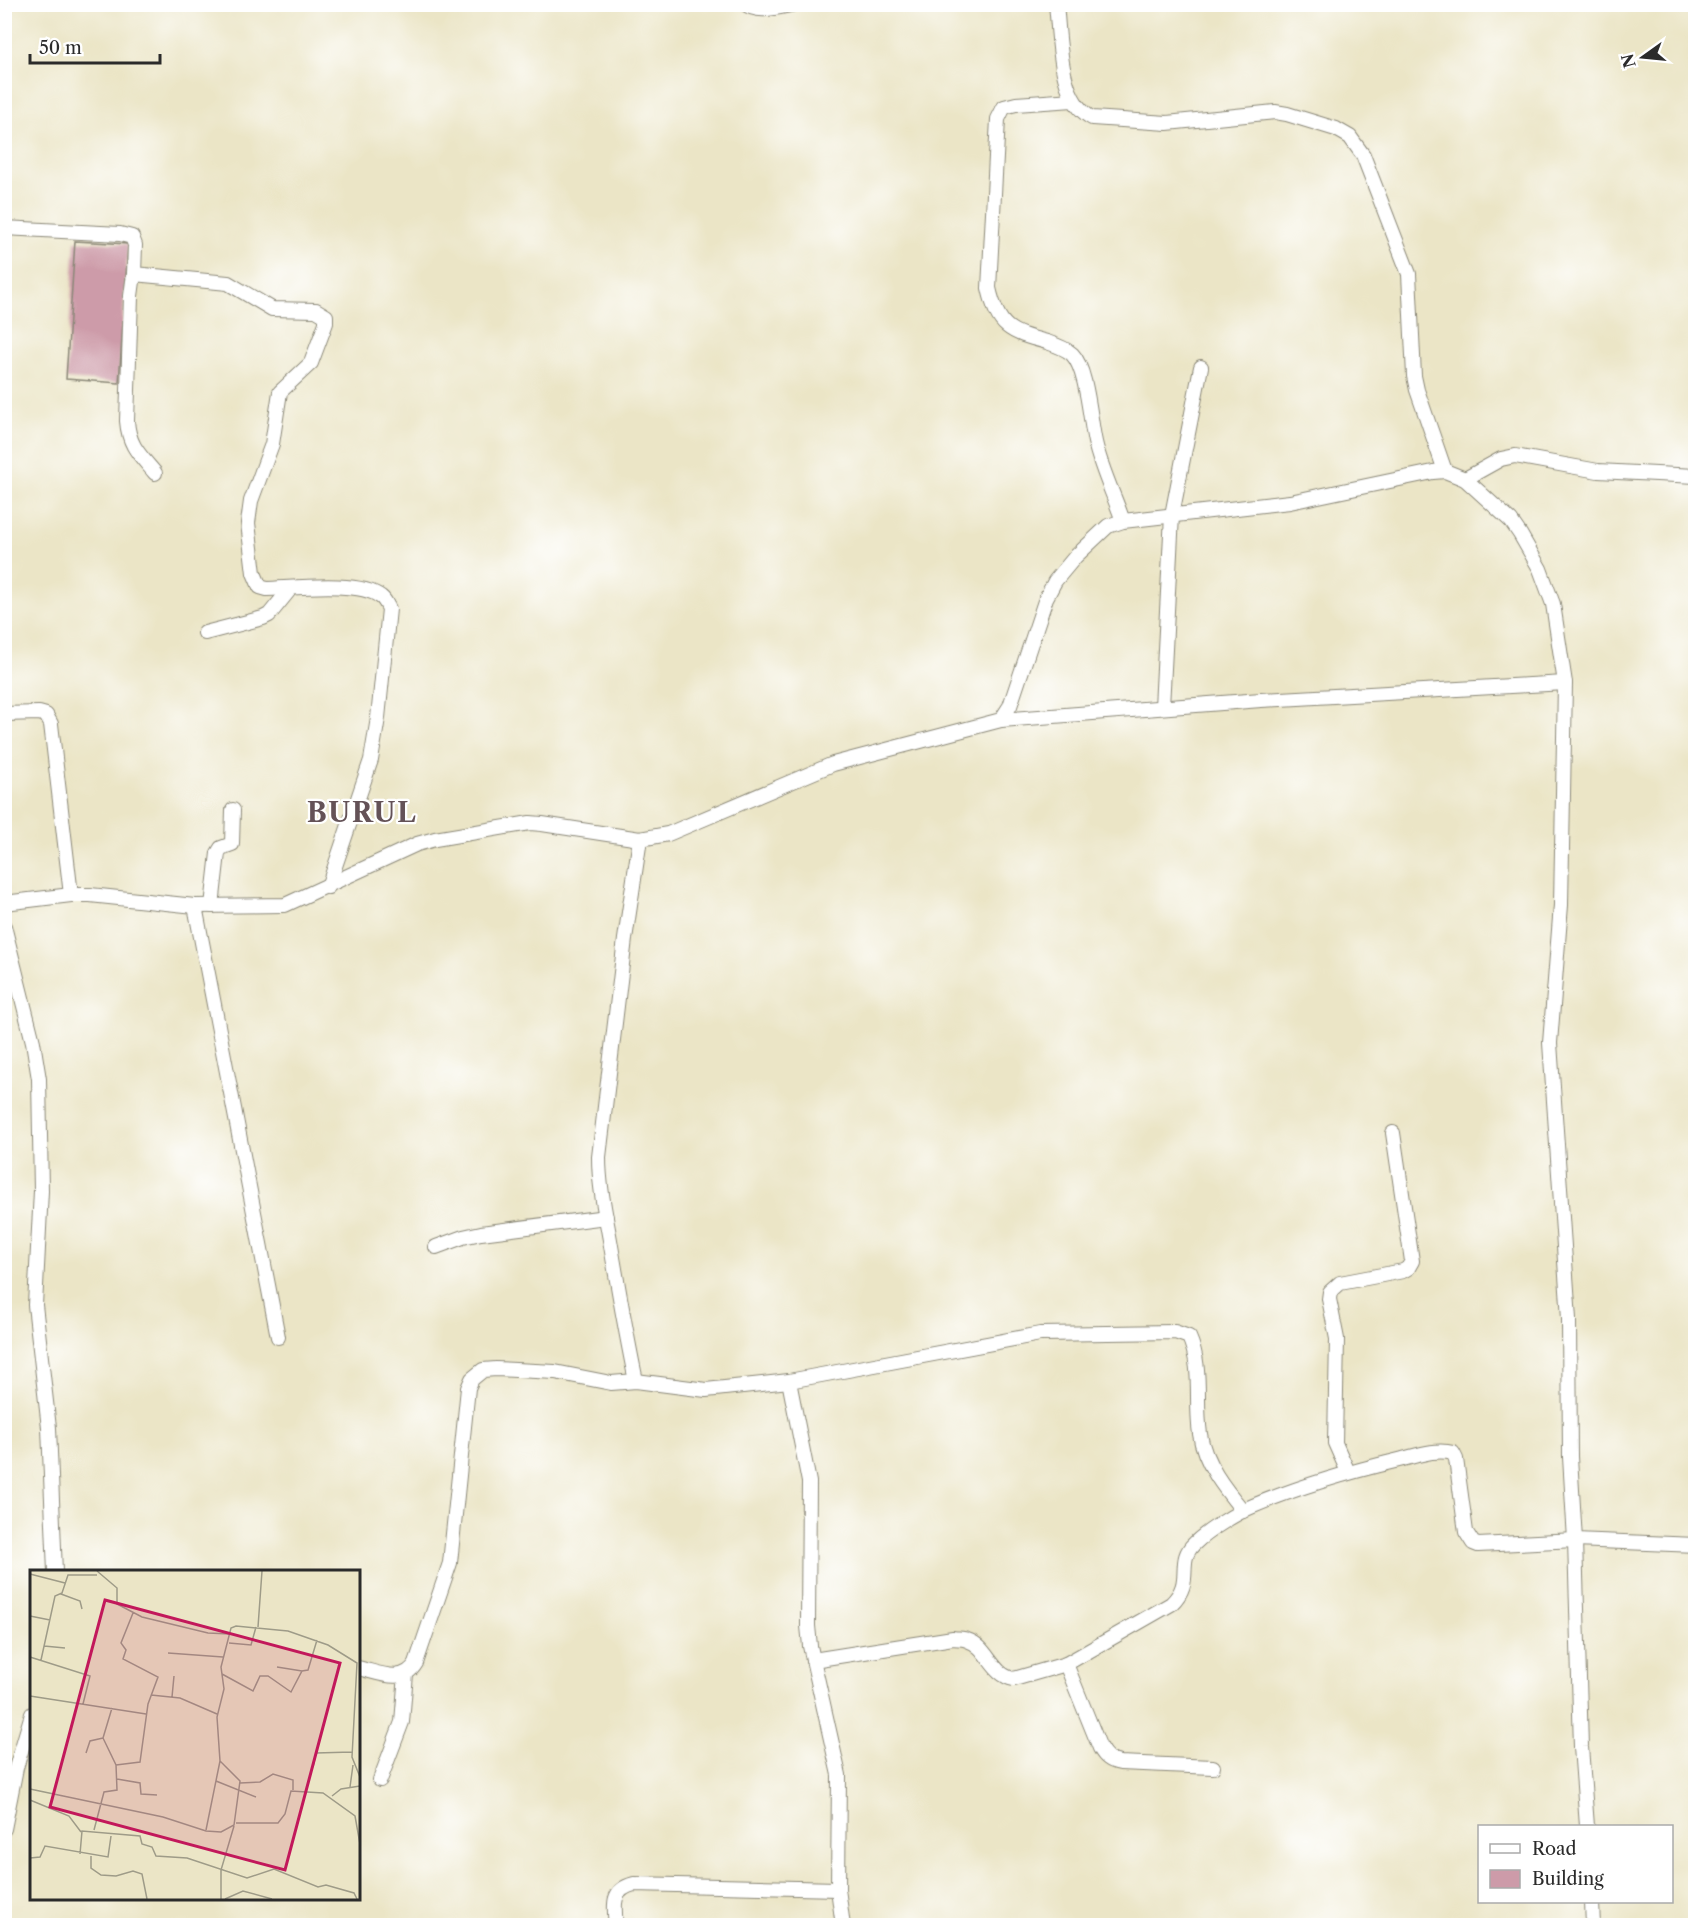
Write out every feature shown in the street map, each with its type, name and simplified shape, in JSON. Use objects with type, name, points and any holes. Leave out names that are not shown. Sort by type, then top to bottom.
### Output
[{"type":"street","points":[[745,4],[749,8],[762,10],[795,4]]},
{"type":"street","points":[[1056,4],[1065,74],[1072,100],[1081,112],[1092,118],[1167,123],[1275,112],[1336,129],[1350,137],[1363,155],[1407,265],[1411,286],[1414,376],[1444,471]]},
{"type":"street","points":[[1072,100],[1004,107],[998,120],[989,288],[994,308],[1002,322],[1017,334],[1058,345],[1072,354],[1081,369],[1095,444],[1123,520]]},
{"type":"street","points":[[4,228],[120,234],[132,237],[135,245],[130,307],[128,437],[138,453],[155,472]]},
{"type":"street","points":[[134,274],[228,283],[272,309],[316,310],[326,316],[326,323],[311,363],[280,392],[272,444],[251,501],[248,524],[257,582],[260,587],[267,589],[354,587],[369,590],[383,598],[389,609],[378,718],[371,760],[328,886]]},
{"type":"street","points":[[1162,707],[1172,515],[1201,368]]},
{"type":"street","points":[[1465,479],[1501,459],[1515,456],[1598,471],[1695,476]]},
{"type":"street","points":[[1001,720],[1010,706],[1046,598],[1055,581],[1075,557],[1108,526],[1123,520],[1290,502],[1444,471],[1465,479],[1511,521],[1540,569],[1553,604],[1565,682],[1561,905],[1550,1042],[1569,1319],[1570,1457],[1575,1540],[1581,1747],[1587,1825]]},
{"type":"street","points":[[205,633],[269,615],[291,588]]},
{"type":"street","points":[[4,903],[90,895],[195,906],[285,905],[417,844],[435,839],[514,825],[542,824],[640,838],[668,834],[833,764],[1001,720],[1273,699],[1565,682]]},
{"type":"street","points":[[4,714],[39,713],[46,715],[51,724],[71,895]]},
{"type":"street","points":[[212,906],[219,850],[232,844],[233,840],[233,810]]},
{"type":"street","points":[[636,1381],[624,1327],[599,1175],[599,1157],[625,939],[640,838]]},
{"type":"street","points":[[195,906],[278,1337]]},
{"type":"street","points":[[4,926],[33,1042],[39,1079],[40,1191],[35,1305],[49,1428],[55,1570]]},
{"type":"street","points":[[1348,1472],[1335,1443],[1337,1339],[1329,1299],[1330,1292],[1340,1283],[1403,1271],[1412,1261],[1393,1133]]},
{"type":"street","points":[[436,1247],[482,1233],[606,1217]]},
{"type":"street","points":[[360,1668],[393,1676],[406,1674],[416,1663],[450,1563],[468,1388],[472,1379],[483,1370],[562,1373],[611,1383],[636,1381],[706,1390],[789,1381],[1040,1334],[1175,1332],[1189,1337],[1194,1349],[1200,1435],[1204,1451],[1216,1475],[1243,1511]]},
{"type":"street","points":[[789,1381],[809,1482],[808,1626],[813,1660],[839,1775],[838,1888],[843,1926]]},
{"type":"street","points":[[813,1660],[953,1638],[968,1640],[978,1646],[1005,1677],[1014,1679],[1066,1664],[1171,1604],[1183,1586],[1184,1559],[1194,1543],[1243,1511],[1348,1472],[1436,1452],[1452,1453],[1456,1459],[1466,1532],[1473,1543],[1479,1545],[1575,1540],[1695,1545]]},
{"type":"street","points":[[1066,1664],[1104,1756],[1120,1763],[1214,1767]]},
{"type":"street","points":[[380,1780],[402,1722],[406,1674]]},
{"type":"street","points":[[4,1829],[16,1768],[30,1721]]},
{"type":"street","points":[[616,1926],[614,1908],[617,1894],[622,1887],[634,1884],[838,1888]]},
{"type":"street","points":[[1592,1903],[1593,1926]]},
{"type":"building","points":[[75,241],[128,244],[119,383],[66,379]]},
{"type":"district","name":"BURUL","points":[[362,812]]}]
